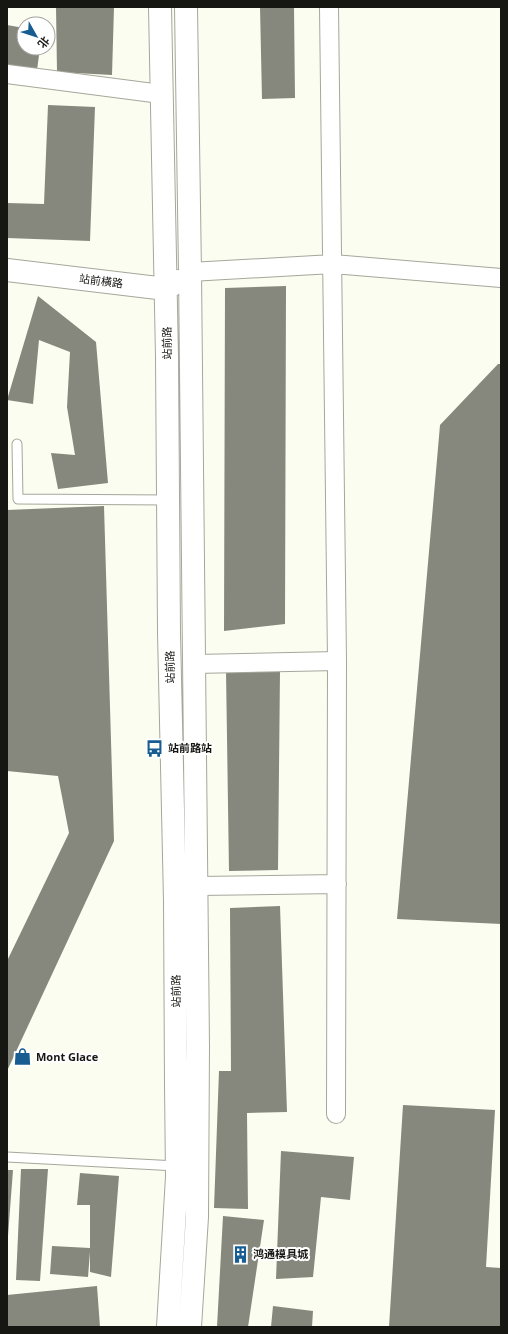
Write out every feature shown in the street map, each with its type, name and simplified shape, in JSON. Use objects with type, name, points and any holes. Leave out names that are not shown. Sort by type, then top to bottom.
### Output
[{"type":"street","name":"站前路","points":[[160,7],[166,289],[175,900],[177,1166],[168,1327]]},
{"type":"street","name":"站前路","points":[[186,7],[198,886],[197,1209],[190,1327]]},
{"type":"street","points":[[329,7],[337,661],[336,1114]]},
{"type":"street","points":[[7,74],[161,94]]},
{"type":"street","points":[[166,289],[190,272],[333,264],[501,278]]},
{"type":"street","name":"站前横路","points":[[7,270],[166,289]]},
{"type":"street","points":[[194,664],[337,661]]},
{"type":"street","points":[[198,886],[337,884]]},
{"type":"lane","points":[[17,444],[18,499],[168,500]]},
{"type":"lane","points":[[7,1157],[177,1166]]},
{"type":"building","points":[[56,7],[114,7],[112,75],[57,72]]},
{"type":"building","points":[[260,7],[294,7],[295,98],[262,99]]},
{"type":"building","points":[[7,25],[16,27],[16,56],[39,56],[37,70],[7,66]]},
{"type":"building","points":[[48,105],[95,107],[90,241],[7,238],[7,203],[44,204]]},
{"type":"building","points":[[286,286],[285,624],[224,631],[225,288]]},
{"type":"building","points":[[38,296],[96,342],[108,483],[58,489],[51,453],[75,455],[67,407],[70,352],[39,340],[33,404],[7,400]]},
{"type":"building","points":[[498,364],[501,364],[501,924],[397,919],[440,425]]},
{"type":"building","points":[[104,506],[114,841],[7,1071],[7,961],[69,833],[58,776],[7,771],[7,510]]},
{"type":"building","points":[[226,671],[280,671],[278,870],[229,871]]},
{"type":"building","points":[[280,906],[287,1112],[247,1113],[248,1209],[214,1208],[219,1071],[231,1071],[230,908]]},
{"type":"building","points":[[403,1105],[495,1110],[486,1267],[501,1268],[501,1327],[389,1327]]},
{"type":"building","points":[[281,1151],[354,1157],[350,1200],[321,1197],[313,1277],[276,1279]]},
{"type":"building","points":[[21,1169],[48,1169],[40,1281],[16,1280]]},
{"type":"building","points":[[7,1170],[13,1170],[8,1236],[7,1236]]},
{"type":"building","points":[[80,1173],[119,1176],[111,1277],[90,1272],[90,1252],[88,1277],[50,1274],[52,1246],[90,1248],[90,1205],[77,1205]]},
{"type":"building","name":"鸿通模具城","points":[[223,1216],[264,1220],[248,1327],[217,1327]]},
{"type":"building","points":[[97,1286],[100,1327],[7,1327],[7,1295]]},
{"type":"building","points":[[273,1306],[313,1311],[312,1327],[271,1327]]},
{"type":"place","name":"站前路站","points":[[155,748]]},
{"type":"place","name":"Mont Glace","points":[[23,1057]]},
{"type":"place","name":"鸿通模具城","points":[[240,1254]]}]
